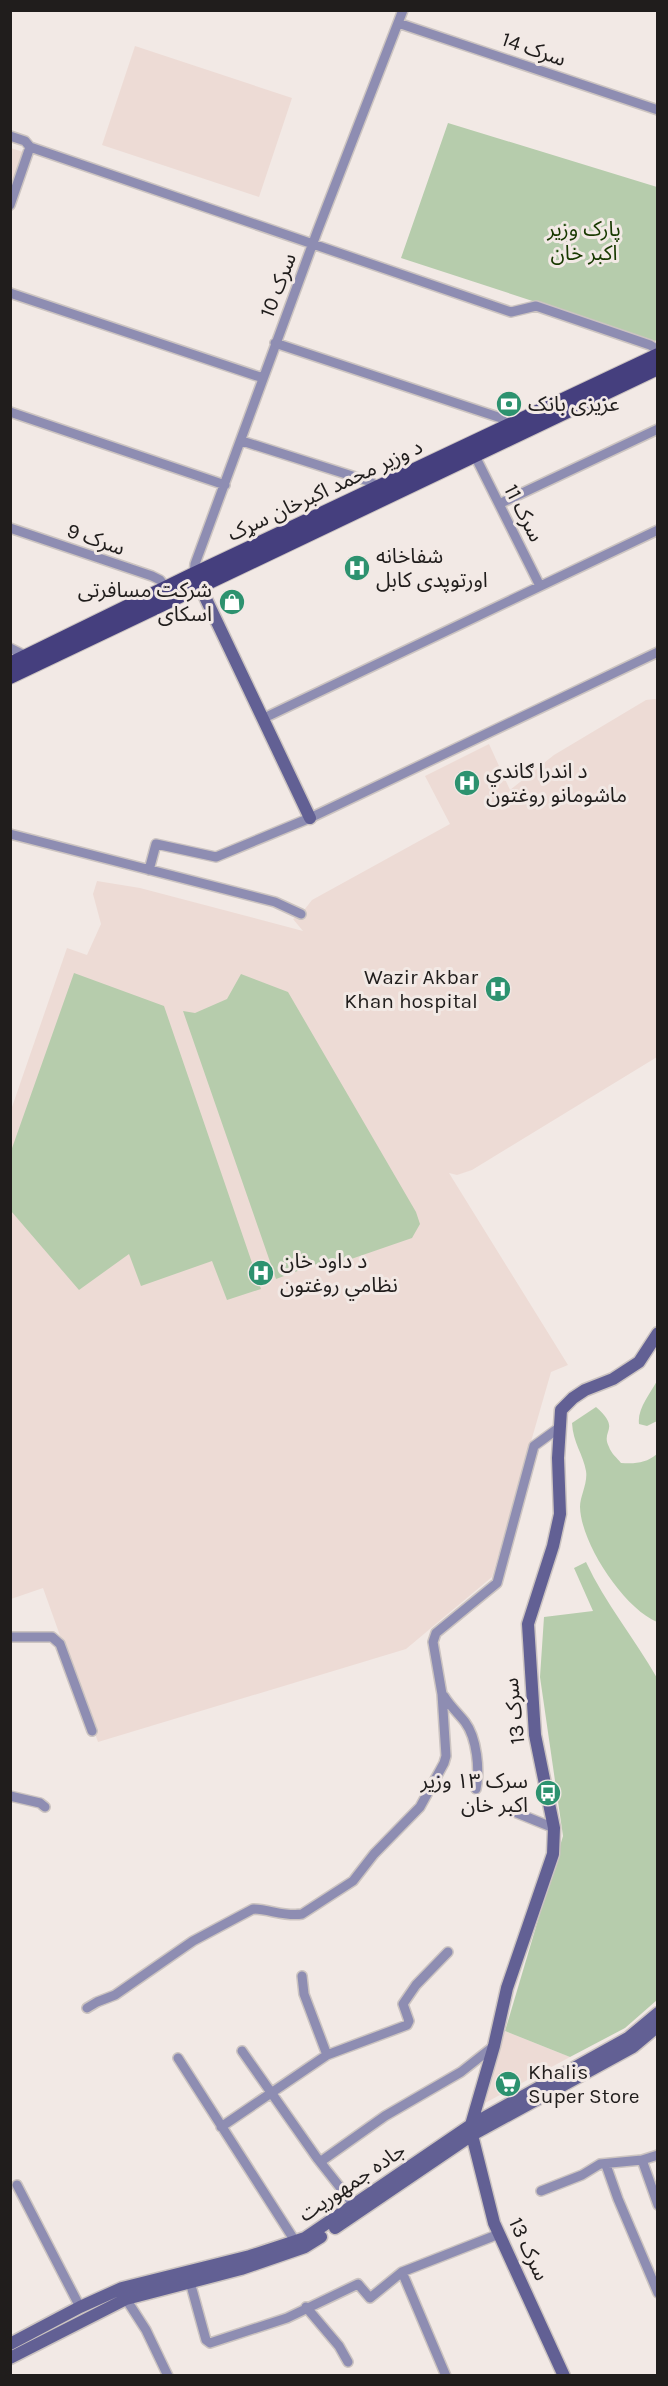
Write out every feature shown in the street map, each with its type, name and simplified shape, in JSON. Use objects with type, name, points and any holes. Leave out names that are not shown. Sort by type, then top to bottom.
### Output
[{"type":"main road","name":"د وزیر محمد اکبرخان سړک","points":[[10,677],[31,661],[511,432],[657,355]]},
{"type":"main road","points":[[384,492],[475,456],[511,432],[657,368]]},
{"type":"main road","name":"د وزیر محمد اکبرخان سړک","points":[[10,664],[31,661]]},
{"type":"street","name":"سرک 10","points":[[198,580],[195,564],[242,441],[275,343],[403,10]]},
{"type":"street","name":"سرک 14","points":[[398,23],[657,110]]},
{"type":"street","points":[[10,136],[25,141],[30,147],[511,312],[536,306],[650,345],[657,350]]},
{"type":"street","points":[[10,205],[30,147]]},
{"type":"street","points":[[10,293],[263,378]]},
{"type":"street","points":[[275,343],[501,418],[511,432]]},
{"type":"street","points":[[10,412],[225,485]]},
{"type":"street","points":[[499,504],[657,429]]},
{"type":"street","points":[[242,441],[368,481],[384,492]]},
{"type":"street","name":"سرک 11","points":[[475,456],[540,586]]},
{"type":"street","name":"سرک 9","points":[[10,528],[152,576],[170,594]]},
{"type":"street","points":[[262,719],[657,530]]},
{"type":"street","points":[[198,580],[310,818]]},
{"type":"street","points":[[10,648],[31,661]]},
{"type":"street","points":[[149,870],[156,844],[216,857],[310,818],[657,652]]},
{"type":"street","points":[[10,834],[275,902],[301,914]]},
{"type":"street","name":"سرک 13","points":[[564,2376],[498,2234],[471,2130],[507,1988],[553,1854],[554,1828],[535,1735],[528,1624],[553,1546],[560,1514],[558,1458],[561,1410],[573,1398],[630,1369],[639,1362],[657,1333]]},
{"type":"street","points":[[87,2008],[115,1995],[193,1941],[253,1909],[293,1915],[302,1914],[353,1881],[374,1854],[420,1807],[446,1756],[442,1694],[434,1655],[433,1642],[436,1633],[497,1583],[534,1446],[560,1427]]},
{"type":"street","points":[[10,1637],[57,1639],[92,1731]]},
{"type":"street","points":[[442,1694],[469,1730],[478,1760],[479,1776],[476,1789]]},
{"type":"street","points":[[10,1796],[40,1803],[45,1807]]},
{"type":"street","points":[[512,1811],[554,1828]]},
{"type":"street","points":[[221,2127],[327,2055],[407,2025],[409,2021],[402,2008],[403,2004],[416,1984],[448,1952]]},
{"type":"street","points":[[302,1976],[304,1994],[327,2055]]},
{"type":"street","name":"جاده جمهوریت","points":[[10,2344],[122,2288],[250,2256],[305,2238],[357,2207],[471,2130],[628,2038],[657,2013]]},
{"type":"street","name":"جاده جمهوریت","points":[[471,2130],[633,2047],[657,2026]]},
{"type":"street","points":[[320,2162],[385,2116],[461,2072],[494,2046]]},
{"type":"street","points":[[242,2051],[320,2162],[357,2207]]},
{"type":"street","points":[[178,2058],[295,2241]]},
{"type":"street","points":[[541,2191],[582,2175],[600,2164],[642,2160],[657,2155]]},
{"type":"street","points":[[642,2160],[657,2205]]},
{"type":"street","points":[[606,2165],[657,2293]]},
{"type":"street","points":[[17,2186],[80,2307]]},
{"type":"street","name":"جاده جمهوریت","points":[[10,2358],[126,2299],[242,2269],[305,2247],[357,2207]]},
{"type":"street","points":[[190,2282],[206,2340],[210,2343],[287,2318],[358,2284],[370,2298],[402,2272],[498,2234]]},
{"type":"street","points":[[402,2272],[446,2376]]},
{"type":"street","points":[[126,2299],[146,2330],[168,2376]]},
{"type":"street","points":[[306,2307],[339,2346],[348,2362]]},
{"type":"shaded area","points":[[135,46],[292,98],[259,197],[102,145]]},
{"type":"shaded area","points":[[10,148],[23,152],[11,189]]},
{"type":"shaded area","name":"د داود خان نظامي روغتون","points":[[646,700],[658,700],[657,1057],[472,1170],[457,1175],[449,1173],[568,1365],[551,1372],[492,1577],[406,1649],[98,1742],[43,1588],[11,1599],[11,1110],[67,948],[87,955],[101,924],[93,894],[97,881],[140,888],[303,931],[293,919],[301,914],[312,900],[450,824],[425,776],[489,744],[510,790],[554,755]]},
{"type":"shaded area","points":[[505,2031],[570,2057],[485,2103]]},
{"type":"green space","name":"پارک وزیر اکبر خان","points":[[448,123],[657,187],[657,340],[401,258]]},
{"type":"green space","points":[[74,973],[164,1006],[261,1289],[227,1300],[212,1261],[141,1286],[129,1254],[79,1290],[11,1211],[11,1151]]},
{"type":"green space","points":[[241,974],[288,992],[416,1212],[420,1224],[412,1238],[328,1267],[322,1262],[276,1279],[183,1011],[195,1013],[227,999]]},
{"type":"green space","points":[[657,1381],[657,1421],[647,1426],[639,1424],[642,1407]]},
{"type":"green space","points":[[596,1407],[608,1421],[607,1441],[611,1451],[621,1463],[640,1462],[657,1454],[657,1622],[644,1615],[631,1603],[606,1573],[588,1539],[582,1522],[580,1507],[586,1471],[574,1437],[572,1423]]},
{"type":"green space","points":[[586,1562],[602,1592],[657,1678],[657,2000],[625,2028],[570,2057],[505,2031],[563,1836],[540,1677],[544,1617],[593,1611],[574,1568]]},
{"type":"place","name":"عزیزی بانک","points":[[509,404]]},
{"type":"place","name":"شفاخانه اورتوپدی کابل","points":[[357,568]]},
{"type":"place","name":"شرکت مسافرتی اسکای","points":[[232,602]]},
{"type":"place","name":"د اندرا ګاندي ماشومانو روغتون","points":[[467,783]]},
{"type":"place","name":"Wazir Akbar Khan hospital","points":[[498,989]]},
{"type":"place","name":"د داود خان نظامي روغتون","points":[[261,1273]]},
{"type":"place","name":"سرک ۱۳ وزیر اکبر خان","points":[[548,1793]]},
{"type":"place","name":"Khalis Super Store","points":[[508,2084]]}]
